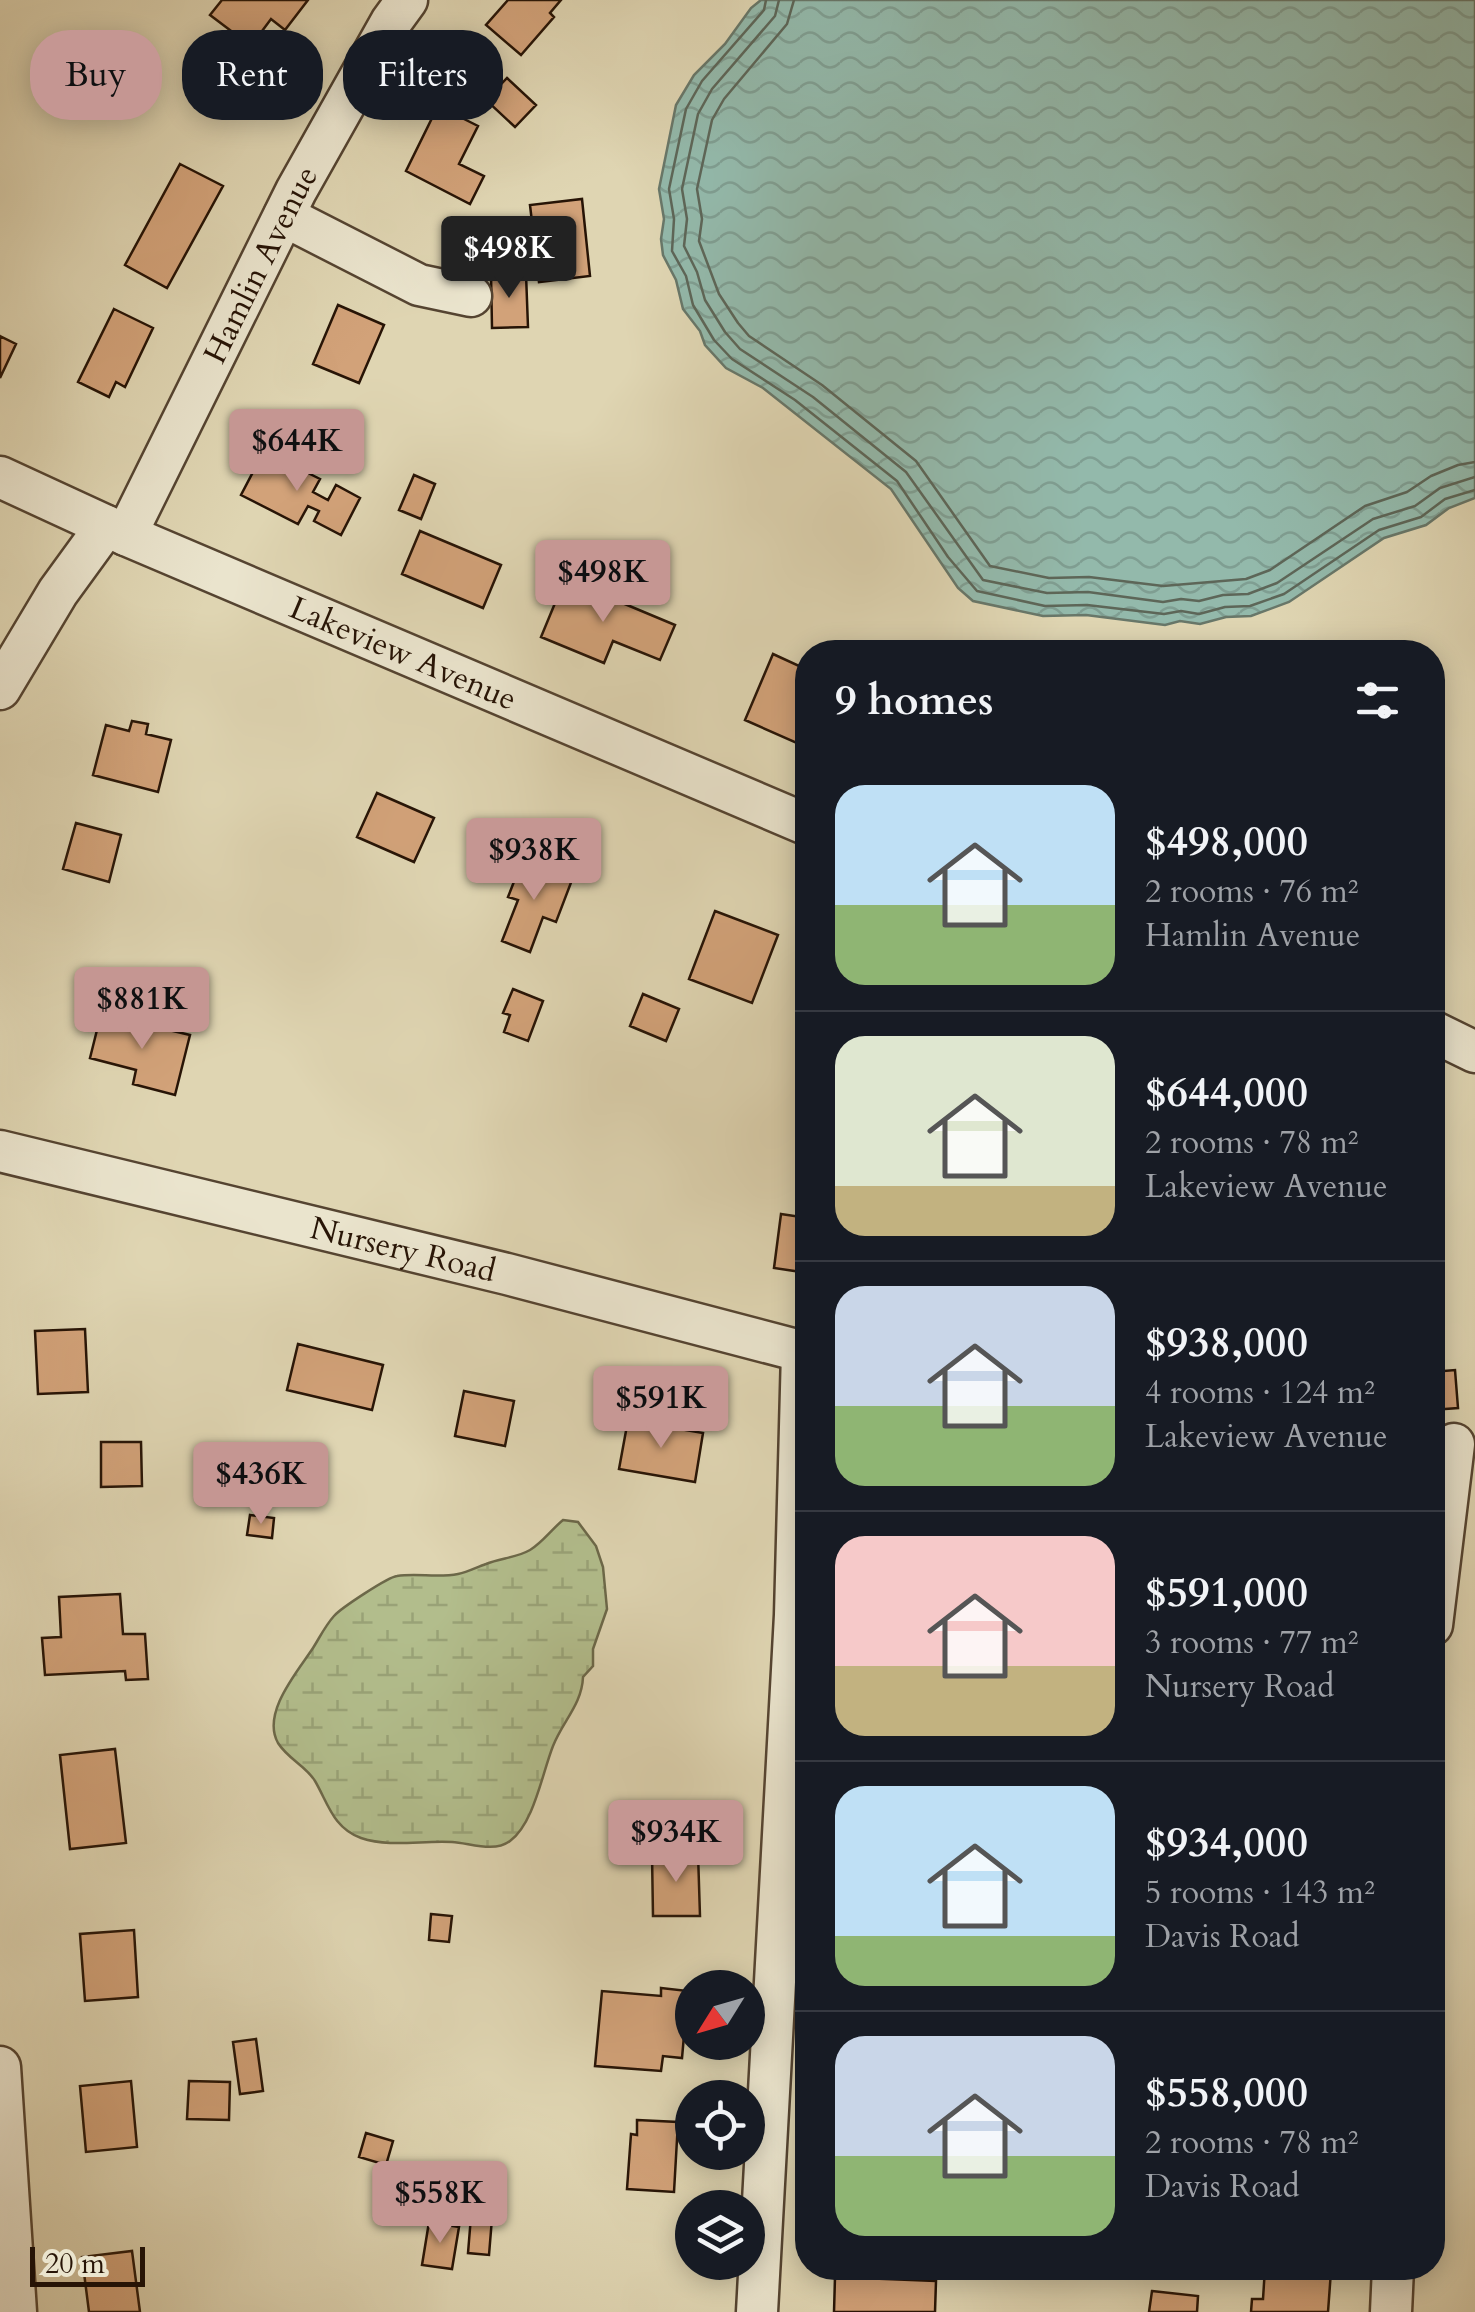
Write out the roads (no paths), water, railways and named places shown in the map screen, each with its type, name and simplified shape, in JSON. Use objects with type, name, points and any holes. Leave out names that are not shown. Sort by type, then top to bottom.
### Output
[{"type":"street","name":"Hamlin Avenue","points":[[0,689],[58,592],[116,530],[284,216],[391,22],[407,0]]},
{"type":"street","points":[[284,216],[419,285],[471,296]]},
{"type":"street","name":"Lakeview Avenue","points":[[0,477],[795,819]]},
{"type":"street","points":[[1445,1037],[1475,1052]]},
{"type":"street","name":"Nursery Road","points":[[0,1151],[488,1270],[795,1350]]},
{"type":"street","points":[[1445,1517],[1454,1442]]},
{"type":"street","points":[[757,2312],[795,1633]]},
{"type":"street","points":[[0,2067],[16,2312]]},
{"type":"street","points":[[1391,2312],[1392,2280]]},
{"type":"water","points":[[761,0],[1475,0],[1475,498],[1449,508],[1426,525],[1384,538],[1289,602],[1251,616],[1165,625],[1086,615],[1043,616],[973,601],[958,588],[891,489],[763,388],[726,368],[705,345],[700,331],[683,309],[676,280],[663,255],[664,219],[659,189],[676,105],[694,75]]}]
